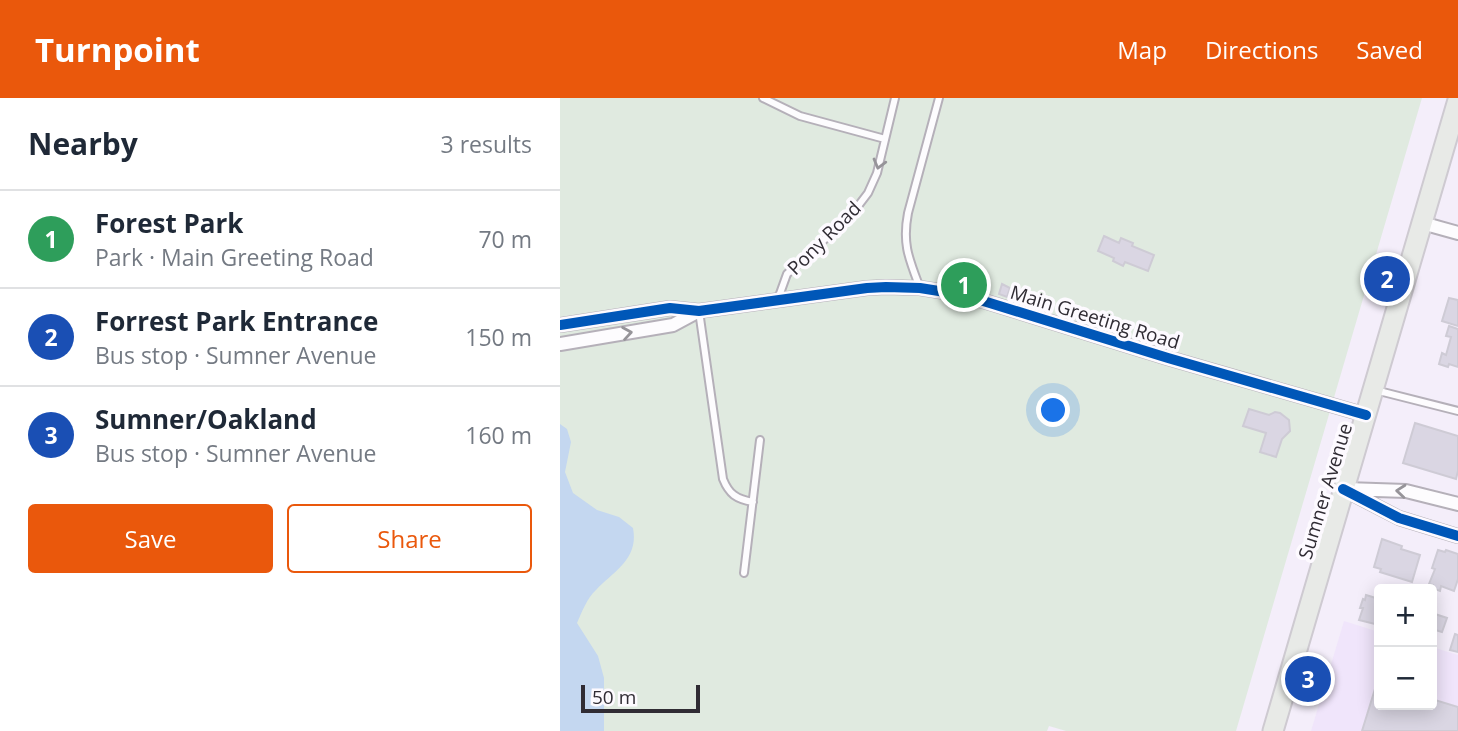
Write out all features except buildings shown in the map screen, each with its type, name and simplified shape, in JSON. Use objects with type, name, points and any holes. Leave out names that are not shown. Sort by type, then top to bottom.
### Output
[{"type":"main road","name":"Sumner Avenue","points":[[1273,731],[1458,100]]},
{"type":"street","points":[[1422,222],[1458,233]]},
{"type":"street","name":"Main Greeting Road","points":[[560,325],[670,308],[699,311],[886,286],[920,288],[964,295],[1167,358],[1366,415]]},
{"type":"street","name":"Main Greeting Road","points":[[560,344],[673,325],[699,311]]},
{"type":"street","points":[[1343,489],[1406,491],[1458,504]]},
{"type":"street","points":[[1343,489],[1399,518],[1458,536]]},
{"type":"lane","points":[[763,98],[800,116],[885,139]]},
{"type":"lane","name":"Pony Road","points":[[778,299],[787,274],[862,202],[877,173],[895,98]]},
{"type":"lane","points":[[920,288],[905,243],[905,228],[939,98]]},
{"type":"lane","points":[[699,311],[723,479],[733,496],[752,502]]},
{"type":"lane","points":[[1373,390],[1458,411]]},
{"type":"lane","points":[[744,573],[760,440]]},
{"type":"shaded area","points":[[560,98],[1422,98],[1236,731],[1066,731],[1049,726],[1047,731],[560,731]]},
{"type":"shaded area","points":[[1344,621],[1374,630],[1374,710],[1437,710],[1437,649],[1458,655],[1458,731],[1311,731]]},
{"type":"water","points":[[560,424],[567,429],[571,442],[565,472],[573,493],[597,510],[619,517],[633,528],[634,539],[629,556],[593,593],[577,623],[598,656],[604,678],[604,731],[560,731]]},
{"type":"cycle path","points":[[560,325],[670,308],[699,311],[867,288],[920,288],[964,295],[1366,415]]},
{"type":"cycle path","points":[[1343,489],[1399,518],[1458,536]]},
{"type":"place","name":"Forrest Park Entrance","points":[[1387,279]]},
{"type":"place","name":"Forest Park","points":[[964,285]]},
{"type":"place","name":"Sumner/Oakland","points":[[1308,679]]}]
